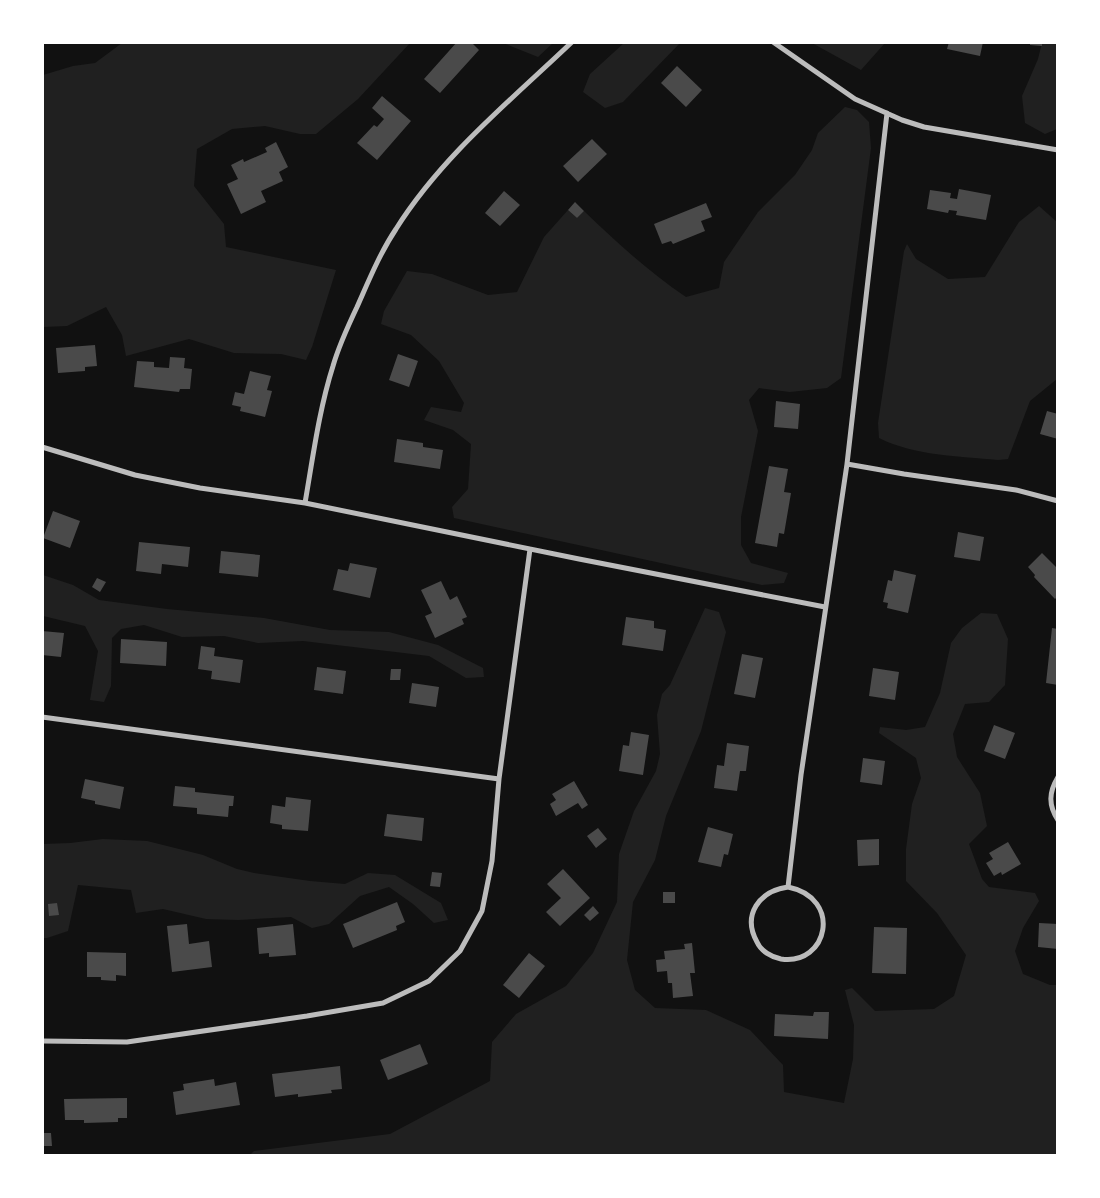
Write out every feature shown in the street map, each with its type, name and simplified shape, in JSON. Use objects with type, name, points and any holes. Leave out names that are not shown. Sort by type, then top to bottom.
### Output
[{"type":"street","points":[[305,503],[320,418],[332,367],[343,337],[388,242],[419,197],[459,150],[484,123],[572,42]]},
{"type":"street","points":[[773,42],[855,98],[887,113],[924,127],[1058,150]]},
{"type":"street","points":[[788,887],[800,775],[847,464],[887,113]]},
{"type":"street","points":[[42,447],[135,475],[200,488],[305,503],[825,607]]},
{"type":"street","points":[[847,464],[1016,490],[1058,501]]},
{"type":"street","points":[[42,1041],[127,1042],[383,1004],[429,981],[460,951],[482,911],[492,861],[499,779],[530,549]]},
{"type":"street","points":[[42,716],[499,779]]},
{"type":"street","points":[[1058,777],[1052,788],[1050,800],[1052,812],[1058,820]]},
{"type":"street","points":[[788,887],[800,890],[811,896],[819,906],[823,917],[823,930],[818,942],[811,951],[800,958],[787,960],[776,958],[766,953],[758,945],[753,935],[751,924],[753,912],[758,902],[766,894],[776,889],[788,887]]},
{"type":"shaded area","points":[[122,43],[410,43],[358,99],[316,134],[300,134],[265,126],[232,129],[197,149],[194,186],[224,224],[226,247],[336,270],[312,347],[306,360],[281,354],[234,353],[189,339],[126,356],[122,335],[106,307],[67,326],[43,327],[43,75],[73,66],[95,63]]},
{"type":"shaded area","points":[[503,43],[553,43],[538,57]]},
{"type":"shaded area","points":[[624,43],[680,43],[623,102],[605,108],[583,92],[590,74]]},
{"type":"shaded area","points":[[812,43],[885,43],[861,70]]},
{"type":"shaded area","points":[[1042,43],[1057,43],[1057,129],[1045,134],[1025,123],[1022,96],[1038,59]]},
{"type":"shaded area","points":[[845,107],[857,110],[869,122],[871,148],[841,378],[827,388],[790,392],[759,388],[749,400],[758,431],[741,517],[741,545],[751,563],[788,573],[784,583],[762,585],[454,518],[452,507],[468,489],[471,444],[453,430],[424,420],[431,407],[461,412],[464,403],[439,361],[411,335],[381,324],[384,311],[407,271],[432,274],[488,295],[517,292],[544,237],[568,210],[577,218],[584,211],[633,256],[686,297],[719,288],[724,262],[758,212],[795,175],[812,150],[818,133]]},
{"type":"shaded area","points":[[1039,206],[1057,222],[1057,379],[1030,401],[1008,459],[998,460],[922,452],[879,438],[878,423],[904,251],[907,244],[916,259],[948,279],[985,277],[1019,222]]},
{"type":"shaded area","points":[[43,575],[73,585],[99,600],[167,609],[264,618],[330,630],[389,632],[438,645],[483,668],[484,677],[466,678],[429,656],[303,641],[258,643],[224,636],[182,637],[144,625],[121,629],[112,638],[111,686],[104,702],[90,700],[98,651],[85,626],[43,616]]},
{"type":"shaded area","points":[[705,608],[719,612],[726,632],[701,731],[666,816],[655,860],[633,902],[627,960],[635,990],[655,1008],[706,1010],[750,1030],[783,1065],[784,1092],[844,1103],[853,1059],[854,1025],[845,990],[852,988],[875,1011],[934,1009],[954,996],[966,955],[937,913],[906,881],[906,849],[912,804],[921,778],[916,758],[879,733],[880,727],[906,730],[925,727],[940,693],[951,643],[962,628],[981,613],[997,614],[1008,639],[1005,685],[989,702],[965,704],[953,734],[957,757],[980,793],[987,826],[969,844],[982,879],[989,887],[1035,893],[1039,901],[1023,928],[1015,951],[1023,974],[1050,985],[1057,985],[1057,1155],[250,1155],[254,1151],[390,1134],[490,1081],[492,1042],[516,1014],[566,986],[593,953],[617,902],[619,854],[634,811],[656,771],[660,754],[657,715],[662,694],[670,685]]},
{"type":"shaded area","points":[[103,839],[147,841],[203,855],[237,869],[310,881],[345,884],[368,873],[395,875],[441,903],[448,920],[434,923],[413,904],[389,887],[360,896],[329,924],[312,928],[291,917],[238,920],[206,919],[163,909],[136,913],[131,890],[78,885],[68,931],[43,938],[43,844]]},
{"type":"building","points":[[457,42],[471,42],[479,50],[440,93],[424,79]]},
{"type":"building","points":[[949,42],[983,42],[980,56],[947,49]]},
{"type":"building","points":[[1030,42],[1042,42],[1042,46],[1030,45]]},
{"type":"building","points":[[677,66],[702,90],[686,107],[661,83]]},
{"type":"building","points":[[382,96],[411,121],[377,160],[357,143],[374,125],[377,127],[384,119],[372,108]]},
{"type":"building","points":[[592,139],[607,154],[578,182],[563,166]]},
{"type":"building","points":[[276,142],[288,167],[279,172],[283,181],[261,191],[266,202],[241,214],[227,184],[238,179],[231,165],[243,159],[244,162],[267,152],[265,148]]},
{"type":"building","points":[[959,189],[991,195],[986,220],[956,215],[957,211],[949,210],[948,213],[927,209],[930,190],[951,193],[950,198],[957,199]]},
{"type":"building","points":[[504,191],[520,205],[500,226],[485,213]]},
{"type":"building","points":[[575,202],[584,211],[577,218],[568,210]]},
{"type":"building","points":[[706,203],[712,217],[701,221],[705,231],[673,244],[671,241],[662,244],[654,224]]},
{"type":"building","points":[[95,345],[97,366],[85,367],[85,371],[58,373],[56,348]]},
{"type":"building","points":[[398,354],[418,361],[409,387],[389,380]]},
{"type":"building","points":[[170,357],[185,358],[184,368],[192,369],[190,389],[180,389],[179,392],[134,387],[137,361],[154,362],[154,367],[169,368]]},
{"type":"building","points":[[250,371],[271,376],[267,390],[272,391],[265,417],[240,411],[241,407],[232,405],[235,392],[244,394]]},
{"type":"building","points":[[776,401],[800,404],[798,429],[774,427]]},
{"type":"building","points":[[1047,411],[1058,414],[1058,439],[1040,434]]},
{"type":"building","points":[[397,439],[423,443],[423,447],[443,450],[440,469],[394,462]]},
{"type":"building","points":[[769,466],[788,469],[784,492],[791,493],[784,534],[779,533],[777,547],[755,543]]},
{"type":"building","points":[[53,511],[80,521],[70,548],[43,538]]},
{"type":"building","points":[[958,532],[984,537],[980,561],[954,557]]},
{"type":"building","points":[[139,542],[190,547],[188,567],[162,564],[161,574],[136,571]]},
{"type":"building","points":[[221,551],[260,555],[258,577],[219,573]]},
{"type":"building","points":[[1042,553],[1058,569],[1058,596],[1055,599],[1034,577],[1035,575],[1028,567]]},
{"type":"building","points":[[350,563],[377,568],[370,598],[333,590],[338,569],[348,571]]},
{"type":"building","points":[[894,570],[916,575],[908,613],[887,608],[888,603],[883,602],[888,580],[892,581]]},
{"type":"building","points":[[97,578],[106,582],[100,592],[92,587]]},
{"type":"building","points":[[441,581],[450,600],[457,596],[467,617],[462,619],[464,624],[435,638],[425,616],[432,613],[421,590]]},
{"type":"building","points":[[626,617],[654,621],[654,628],[666,630],[663,651],[622,645]]},
{"type":"building","points":[[1052,628],[1058,629],[1058,685],[1046,683]]},
{"type":"building","points":[[42,631],[64,633],[61,657],[42,655]]},
{"type":"building","points":[[121,639],[167,642],[166,666],[120,663]]},
{"type":"building","points":[[201,646],[215,648],[214,656],[243,660],[240,683],[211,679],[212,671],[198,669]]},
{"type":"building","points":[[742,654],[763,658],[755,698],[734,694]]},
{"type":"building","points":[[317,667],[346,671],[343,694],[314,690]]},
{"type":"building","points":[[873,668],[899,672],[895,700],[869,696]]},
{"type":"building","points":[[391,669],[401,669],[400,680],[390,680]]},
{"type":"building","points":[[412,683],[439,687],[436,707],[409,703]]},
{"type":"building","points":[[994,725],[1015,733],[1005,759],[984,751]]},
{"type":"building","points":[[631,732],[649,735],[643,775],[619,771],[623,745],[629,746]]},
{"type":"building","points":[[727,743],[749,746],[746,771],[740,771],[737,791],[714,788],[717,765],[724,766]]},
{"type":"building","points":[[863,758],[885,761],[882,785],[860,782]]},
{"type":"building","points":[[85,779],[124,787],[120,809],[95,804],[95,801],[81,798]]},
{"type":"building","points":[[574,781],[588,805],[582,809],[578,803],[556,816],[550,804],[556,800],[552,794]]},
{"type":"building","points":[[175,786],[195,788],[195,792],[234,796],[233,806],[229,806],[228,817],[197,814],[197,808],[173,806]]},
{"type":"building","points":[[286,797],[311,800],[308,831],[282,829],[282,825],[270,823],[272,805],[285,807]]},
{"type":"building","points":[[387,814],[424,818],[422,841],[384,836]]},
{"type":"building","points":[[708,827],[733,834],[728,855],[724,854],[721,867],[698,862]]},
{"type":"building","points":[[598,828],[607,839],[596,848],[587,836]]},
{"type":"building","points":[[879,839],[879,865],[858,866],[857,840]]},
{"type":"building","points":[[1008,842],[1021,864],[1002,875],[1001,872],[994,876],[986,863],[993,859],[989,853]]},
{"type":"building","points":[[563,869],[590,898],[560,926],[546,912],[561,898],[547,884]]},
{"type":"building","points":[[432,872],[442,873],[440,887],[430,886]]},
{"type":"building","points":[[663,892],[675,892],[675,903],[663,903]]},
{"type":"building","points":[[397,902],[405,922],[396,926],[397,930],[353,948],[343,924]]},
{"type":"building","points":[[57,903],[59,915],[49,916],[48,904]]},
{"type":"building","points":[[593,906],[599,913],[590,921],[584,915]]},
{"type":"building","points":[[1039,923],[1058,924],[1058,949],[1038,947]]},
{"type":"building","points":[[187,924],[189,944],[209,941],[212,967],[172,972],[167,926]]},
{"type":"building","points":[[293,924],[296,955],[269,957],[269,953],[259,954],[257,928]]},
{"type":"building","points":[[874,927],[907,928],[906,974],[872,973]]},
{"type":"building","points":[[692,943],[695,973],[690,973],[693,996],[673,998],[672,983],[668,983],[667,971],[657,972],[656,960],[665,959],[664,951],[685,949],[684,944]]},
{"type":"building","points":[[87,952],[126,953],[126,976],[116,975],[116,981],[101,980],[101,977],[87,977]]},
{"type":"building","points":[[529,953],[545,966],[519,998],[503,985]]},
{"type":"building","points":[[814,1012],[829,1012],[828,1039],[774,1036],[775,1014],[813,1016]]},
{"type":"building","points":[[420,1044],[428,1064],[388,1080],[380,1060]]},
{"type":"building","points":[[340,1066],[342,1089],[331,1090],[332,1093],[298,1097],[298,1094],[275,1097],[272,1074]]},
{"type":"building","points":[[214,1079],[215,1086],[236,1082],[240,1105],[176,1115],[173,1092],[184,1090],[183,1084]]},
{"type":"building","points":[[127,1098],[127,1118],[118,1118],[118,1122],[84,1123],[84,1120],[65,1120],[64,1099]]},
{"type":"building","points":[[42,1133],[51,1133],[52,1146],[43,1146]]}]
